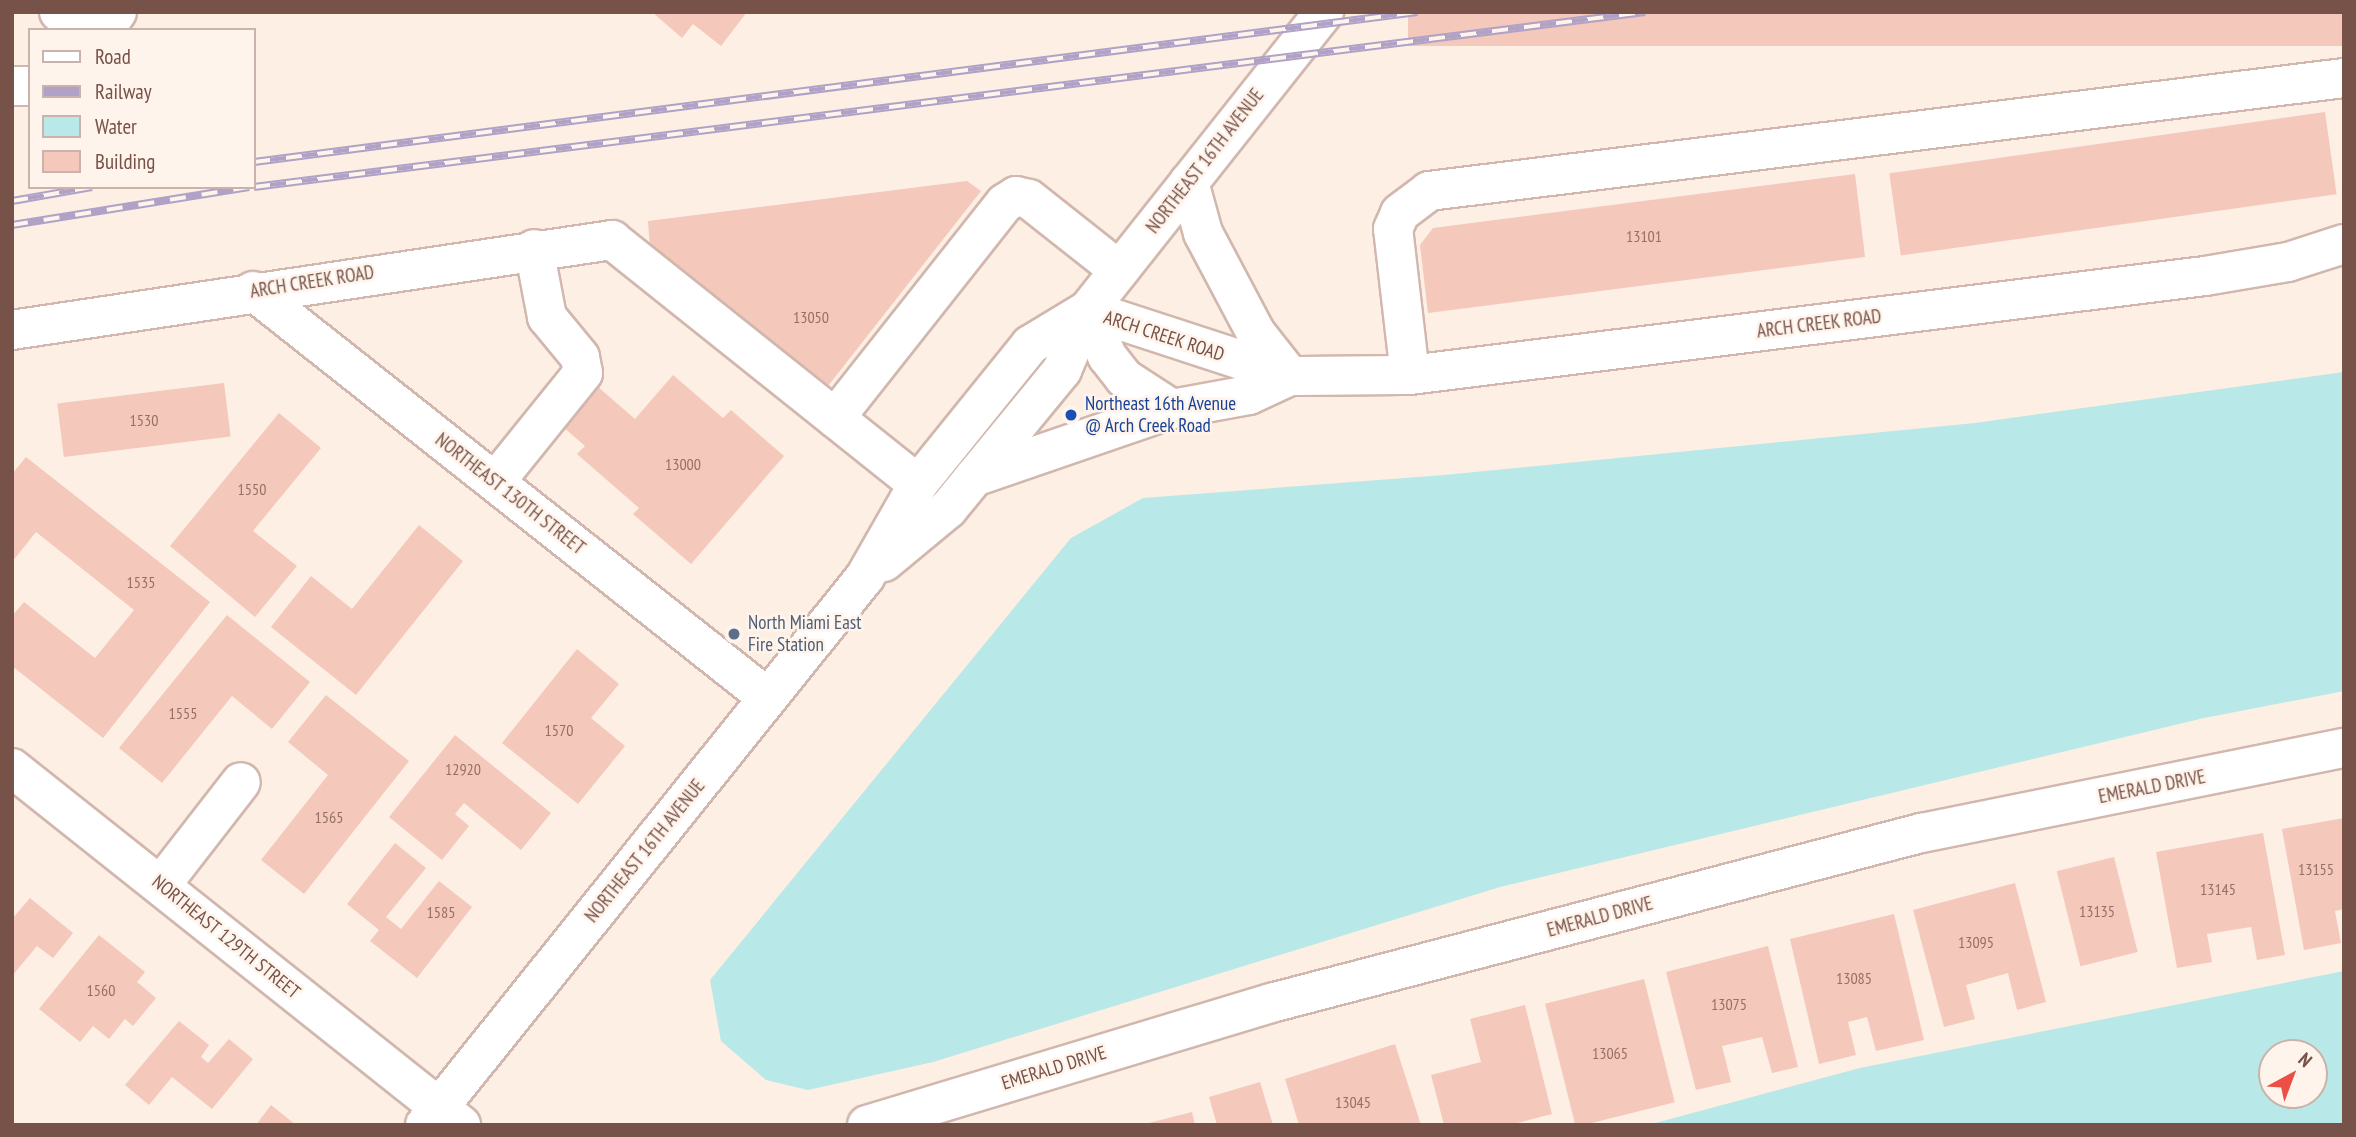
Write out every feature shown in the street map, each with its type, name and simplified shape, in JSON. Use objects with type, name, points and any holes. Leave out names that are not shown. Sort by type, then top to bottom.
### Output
[{"type":"street","points":[[59,12],[79,28]]},
{"type":"street","points":[[105,28],[117,12]]},
{"type":"street","name":"NORTHEAST 16TH AVENUE","points":[[865,577],[948,509],[1062,370],[1088,310],[1324,12]]},
{"type":"street","points":[[1410,375],[1393,229],[1400,213],[1429,191],[2344,78]]},
{"type":"street","points":[[1189,182],[1203,233],[1256,333],[1290,376]]},
{"type":"street","points":[[918,484],[835,418],[1005,203],[1016,196],[1029,199],[1119,270]]},
{"type":"street","name":"ARCH CREEK ROAD","points":[[12,330],[253,291],[612,240],[835,418]]},
{"type":"street","name":"ARCH CREEK ROAD","points":[[1088,310],[1290,376],[1410,375],[2205,276],[2288,262],[2344,244]]},
{"type":"street","points":[[495,482],[583,373],[580,357],[547,317],[534,249]]},
{"type":"street","name":"NORTHEAST 130TH STREET","points":[[253,291],[768,698]]},
{"type":"street","name":"NORTHEAST 16TH AVENUE","points":[[442,1119],[865,577],[918,484],[1030,345],[1088,310]]},
{"type":"street","name":"ARCH CREEK ROAD","points":[[1088,310],[1107,356],[1124,379],[1172,409]]},
{"type":"street","name":"ARCH CREEK ROAD","points":[[974,477],[1172,409],[1249,395],[1290,376]]},
{"type":"street","name":"EMERALD DRIVE","points":[[867,1125],[1271,1003],[1921,833],[2344,748]]},
{"type":"street","name":"NORTHEAST 129TH STREET","points":[[12,768],[161,885],[442,1119]]},
{"type":"street","points":[[161,885],[241,782]]},
{"type":"water","points":[[2344,372],[2344,691],[2204,718],[1500,887],[933,1062],[808,1090],[766,1080],[721,1041],[710,980],[1071,538],[1143,498],[1444,475],[1975,423]]},
{"type":"water","points":[[2344,971],[2344,1125],[1648,1125],[1860,1068]]},
{"type":"building","points":[[652,12],[747,12],[721,46],[693,24],[682,38]]},
{"type":"building","points":[[1408,12],[2344,12],[2344,46],[1408,46]]},
{"type":"building","points":[[2325,112],[2337,194],[1901,255],[1889,173]]},
{"type":"building","points":[[1855,174],[1865,257],[1428,313],[1420,245],[1433,228]]},
{"type":"building","points":[[967,181],[981,191],[828,386],[650,248],[648,221]]},
{"type":"building","points":[[673,375],[723,418],[731,410],[784,456],[691,564],[633,514],[639,508],[577,454],[585,446],[562,426],[597,386],[635,419]]},
{"type":"building","points":[[224,383],[231,437],[64,457],[57,403]]},
{"type":"building","points":[[279,413],[321,448],[253,531],[297,566],[255,617],[170,546]]},
{"type":"building","points":[[26,457],[210,602],[103,738],[12,666],[12,616],[24,602],[95,658],[134,610],[36,532],[12,562],[12,474]]},
{"type":"building","points":[[419,525],[463,561],[356,695],[271,627],[311,576],[352,609]]},
{"type":"building","points":[[227,615],[310,682],[272,729],[232,696],[162,783],[119,748]]},
{"type":"building","points":[[577,649],[619,684],[591,718],[625,746],[578,804],[502,743]]},
{"type":"building","points":[[326,695],[409,761],[304,894],[261,860],[328,775],[288,742]]},
{"type":"building","points":[[455,735],[551,813],[521,850],[464,803],[455,814],[469,826],[442,860],[389,817]]},
{"type":"building","points":[[2344,818],[2344,909],[2335,911],[2341,943],[2304,950],[2282,829]]},
{"type":"building","points":[[2263,833],[2285,955],[2257,960],[2251,927],[2207,934],[2212,962],[2177,968],[2156,852]]},
{"type":"building","points":[[395,843],[426,868],[386,917],[401,929],[439,881],[472,907],[417,978],[370,941],[379,930],[347,904]]},
{"type":"building","points":[[2114,857],[2138,952],[2080,966],[2057,871]]},
{"type":"building","points":[[2015,883],[2046,1002],[2017,1010],[2008,973],[1966,985],[1975,1019],[1944,1027],[1913,910]]},
{"type":"building","points":[[30,898],[73,933],[53,958],[37,946],[12,976],[12,919]]},
{"type":"building","points":[[1894,914],[1924,1040],[1876,1051],[1867,1017],[1848,1022],[1856,1055],[1819,1064],[1790,939]]},
{"type":"building","points":[[99,935],[145,972],[137,982],[156,998],[133,1026],[125,1019],[109,1039],[93,1026],[80,1042],[39,1009]]},
{"type":"building","points":[[1768,946],[1798,1067],[1772,1073],[1762,1037],[1722,1046],[1731,1082],[1696,1090],[1666,972]]},
{"type":"building","points":[[1644,979],[1675,1102],[1575,1125],[1545,1004]]},
{"type":"building","points":[[1525,1005],[1552,1114],[1509,1125],[1444,1125],[1431,1075],[1481,1062],[1470,1019]]},
{"type":"building","points":[[179,1021],[209,1045],[201,1057],[208,1063],[229,1039],[253,1059],[212,1109],[172,1077],[149,1105],[125,1085]]},
{"type":"building","points":[[1395,1044],[1421,1125],[1299,1125],[1285,1079]]},
{"type":"building","points":[[1260,1082],[1273,1125],[1217,1125],[1209,1097]]},
{"type":"building","points":[[271,1105],[296,1125],[256,1125]]},
{"type":"building","points":[[1192,1112],[1195,1125],[1145,1125],[1145,1124]]},
{"type":"railway","points":[[256,162],[1417,12]]},
{"type":"railway","points":[[256,187],[1645,12]]},
{"type":"railway","points":[[12,201],[81,189]]},
{"type":"railway","points":[[12,225],[237,189]]},
{"type":"place","name":"Northeast 16th Avenue @ Arch Creek Road","points":[[1071,415]]},
{"type":"place","name":"North Miami East Fire Station","points":[[734,634]]}]
